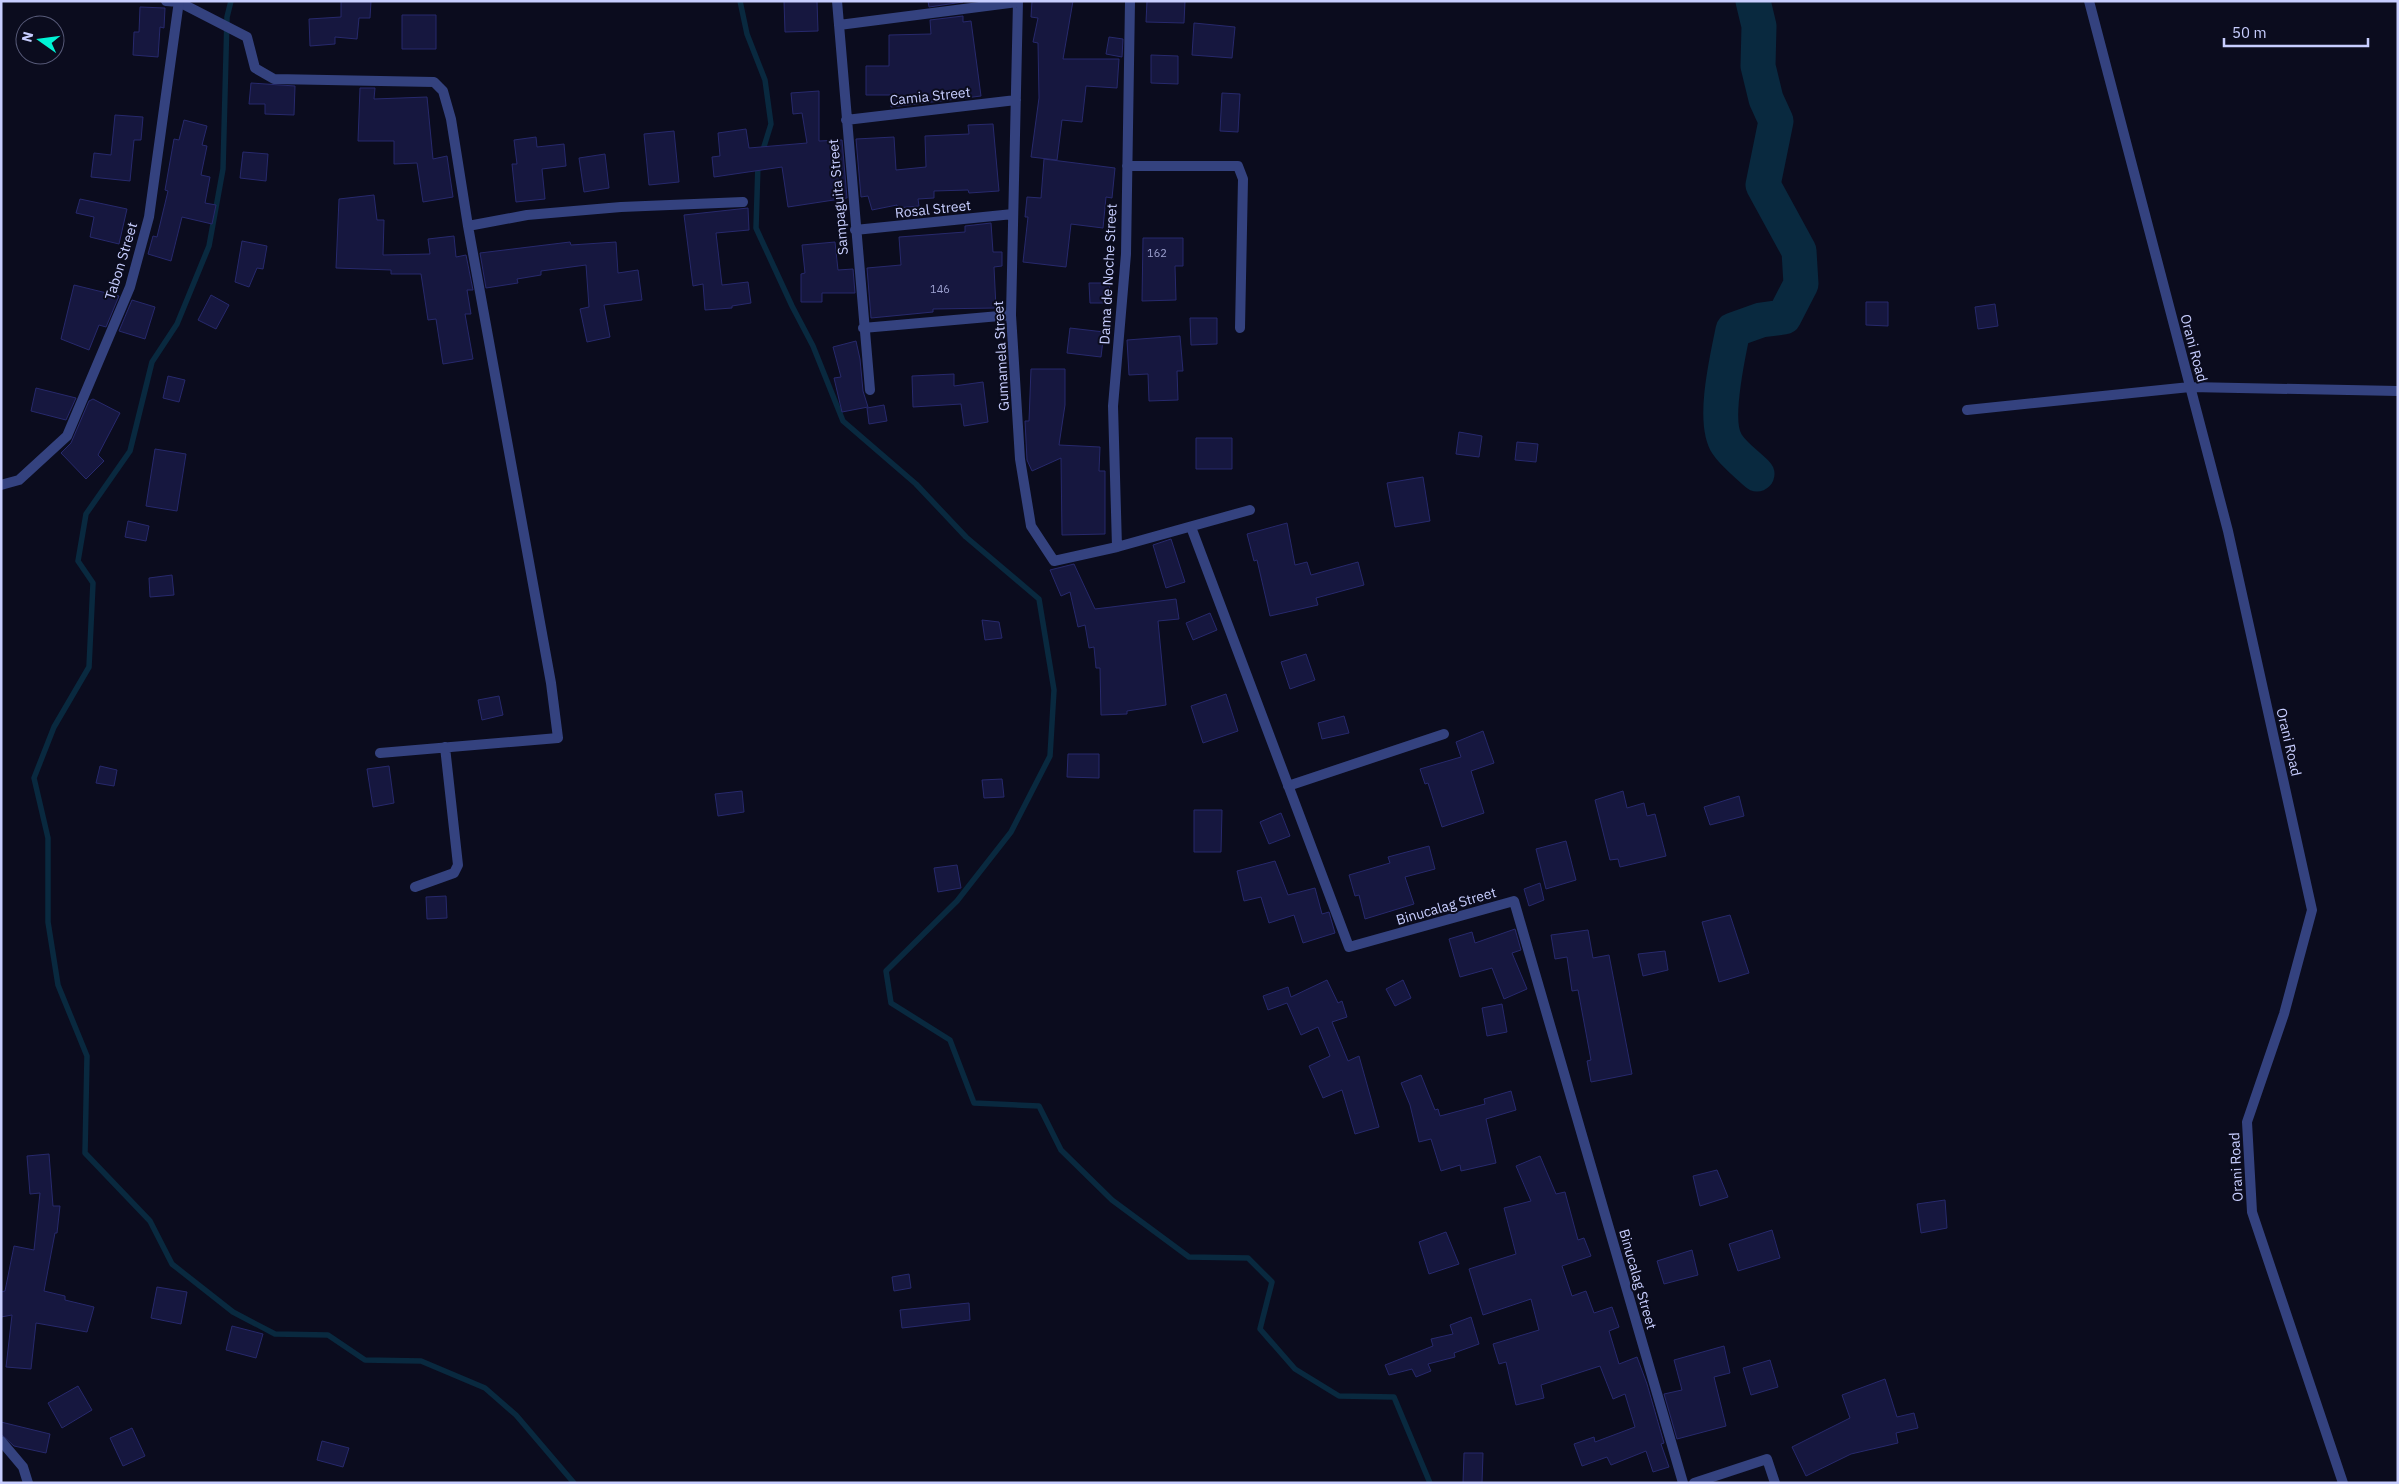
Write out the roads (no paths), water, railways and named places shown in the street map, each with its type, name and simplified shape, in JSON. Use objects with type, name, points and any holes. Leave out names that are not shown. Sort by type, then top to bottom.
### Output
[{"type":"street","points":[[166,1],[179,2],[247,37],[255,68],[274,79],[434,82],[443,92],[451,119],[468,226],[551,683],[558,738],[380,753]]},
{"type":"street","name":"Sampaguita Street","points":[[837,1],[863,328],[870,390]]},
{"type":"street","points":[[839,25],[1018,1]]},
{"type":"street","name":"Gumamela Street","points":[[1018,1],[1011,315],[1020,459],[1031,526],[1054,561],[1117,547],[1250,510]]},
{"type":"street","name":"Dama de Noche Street","points":[[1117,547],[1113,406],[1126,254],[1130,1]]},
{"type":"street","name":"Orani Road","points":[[2089,1],[2228,531],[2312,910],[2284,1014],[2247,1122],[2252,1212],[2343,1483]]},
{"type":"street","name":"Tabon Street","points":[[1,485],[19,480],[67,436],[130,287],[149,217],[179,2]]},
{"type":"street","name":"Camia Street","points":[[846,120],[1016,100]]},
{"type":"street","points":[[1127,166],[1238,166],[1243,179],[1240,328]]},
{"type":"street","points":[[468,226],[527,215],[622,207],[743,202]]},
{"type":"street","name":"Rosal Street","points":[[855,230],[1013,214]]},
{"type":"street","points":[[863,328],[1011,315]]},
{"type":"street","points":[[1967,410],[2190,387],[2398,392]]},
{"type":"street","name":"Binucalag Street","points":[[1191,527],[1349,947],[1514,901],[1682,1483]]},
{"type":"street","points":[[1288,786],[1444,734]]},
{"type":"street","points":[[415,887],[454,873],[458,865],[445,748]]},
{"type":"street","points":[[1,1441],[23,1467],[28,1483]]},
{"type":"street","points":[[1694,1483],[1767,1459],[1776,1483]]},
{"type":"waterway","points":[[231,1],[227,17],[223,169],[209,246],[177,324],[152,362],[130,451],[86,514],[78,561],[93,583],[89,667],[54,727],[34,778],[48,838],[48,922],[58,985],[87,1056],[85,1153],[150,1221],[172,1264],[233,1312],[275,1334],[328,1335],[365,1360],[421,1361],[485,1388],[516,1415],[574,1483]]},
{"type":"waterway","points":[[740,1],[747,34],[765,80],[771,124],[762,153]]},
{"type":"waterway","points":[[1753,1],[1759,26],[1758,66],[1766,99],[1776,121],[1763,185],[1799,251],[1801,284],[1784,317],[1761,320],[1733,330],[1722,388],[1721,420],[1723,434],[1730,448],[1757,474]]},
{"type":"waterway","points":[[758,164],[756,228],[792,306],[813,346],[843,421],[916,484],[966,537],[1039,599],[1054,690],[1050,756],[1011,832],[957,901],[886,971],[891,1003],[950,1040],[974,1103],[1039,1106],[1061,1150],[1112,1200],[1189,1257],[1248,1258],[1272,1282],[1260,1329],[1295,1369],[1339,1396],[1394,1397],[1430,1483]]}]
